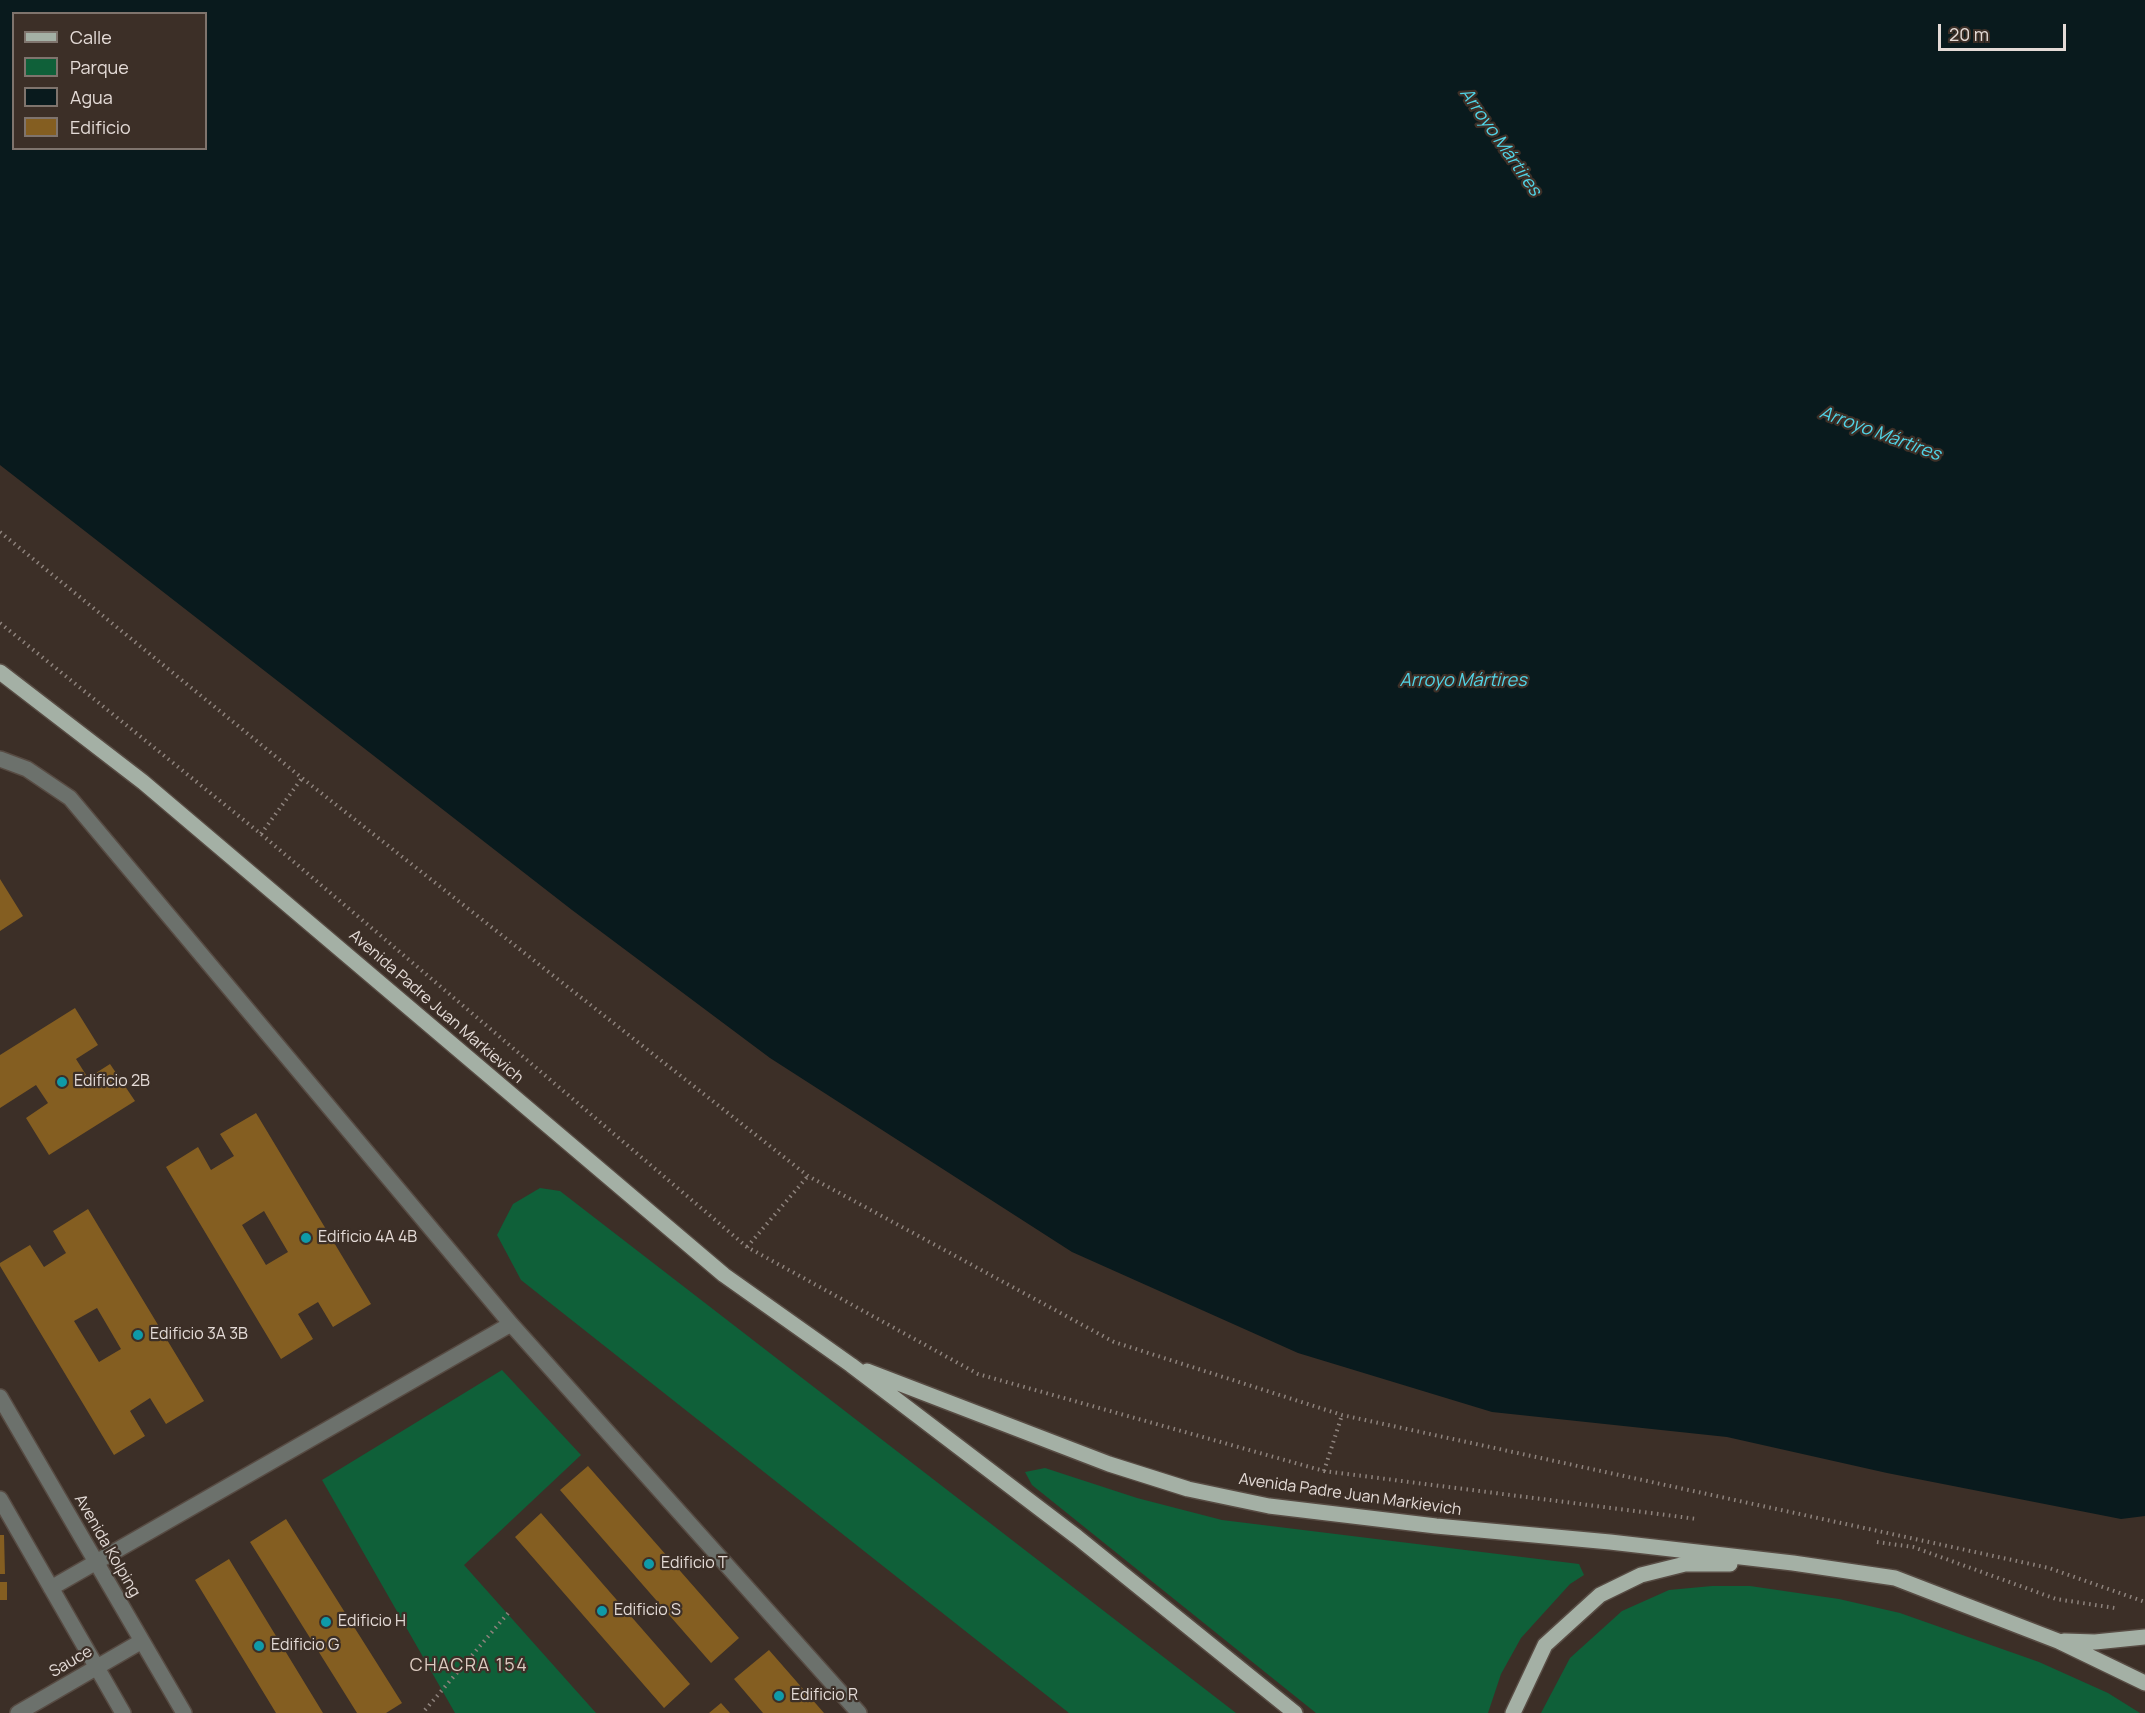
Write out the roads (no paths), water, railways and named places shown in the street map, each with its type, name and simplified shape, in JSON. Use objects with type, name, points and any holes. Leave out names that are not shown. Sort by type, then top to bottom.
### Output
[{"type":"main road","name":"Avenida Padre Juan Markievich","points":[[0,672],[143,782],[724,1275],[851,1365],[1077,1537],[1295,1713]]},
{"type":"main road","name":"Avenida Padre Juan Markievich","points":[[851,1365],[1109,1464],[1188,1489],[1269,1506],[1793,1563],[1894,1578],[2058,1641],[2145,1683]]},
{"type":"main road","name":"Avenida Padre Juan Markievich","points":[[1513,1713],[1545,1645],[1600,1595],[1641,1575],[1685,1564],[1793,1563]]},
{"type":"main road","points":[[2058,1641],[2095,1642],[2145,1637]]},
{"type":"street","points":[[0,759],[27,769],[70,798],[511,1324],[859,1713]]},
{"type":"street","points":[[51,1588],[511,1324]]},
{"type":"street","name":"Avenida Kolping","points":[[0,1397],[184,1713]]},
{"type":"street","points":[[0,1498],[123,1713]]},
{"type":"street","name":"Sauce","points":[[18,1713],[142,1641]]},
{"type":"water","name":"Arroyo Mártires","points":[[0,0],[2145,0],[2145,1516],[2121,1519],[1887,1473],[1727,1437],[1492,1412],[1298,1353],[1072,1252],[770,1058],[572,910],[0,465]]},
{"type":"place","name":"Edificio 2B","points":[[62,1082]]},
{"type":"place","name":"Edificio 4A 4B","points":[[306,1238]]},
{"type":"place","name":"Edificio 3A 3B","points":[[138,1335]]},
{"type":"place","name":"Edificio T","points":[[649,1564]]},
{"type":"place","name":"Edificio S","points":[[602,1611]]},
{"type":"place","name":"Edificio H","points":[[326,1622]]},
{"type":"place","name":"Edificio G","points":[[259,1646]]},
{"type":"place","name":"Edificio R","points":[[779,1696]]},
{"type":"district","name":"CHACRA 154","points":[[469,1666]]}]
